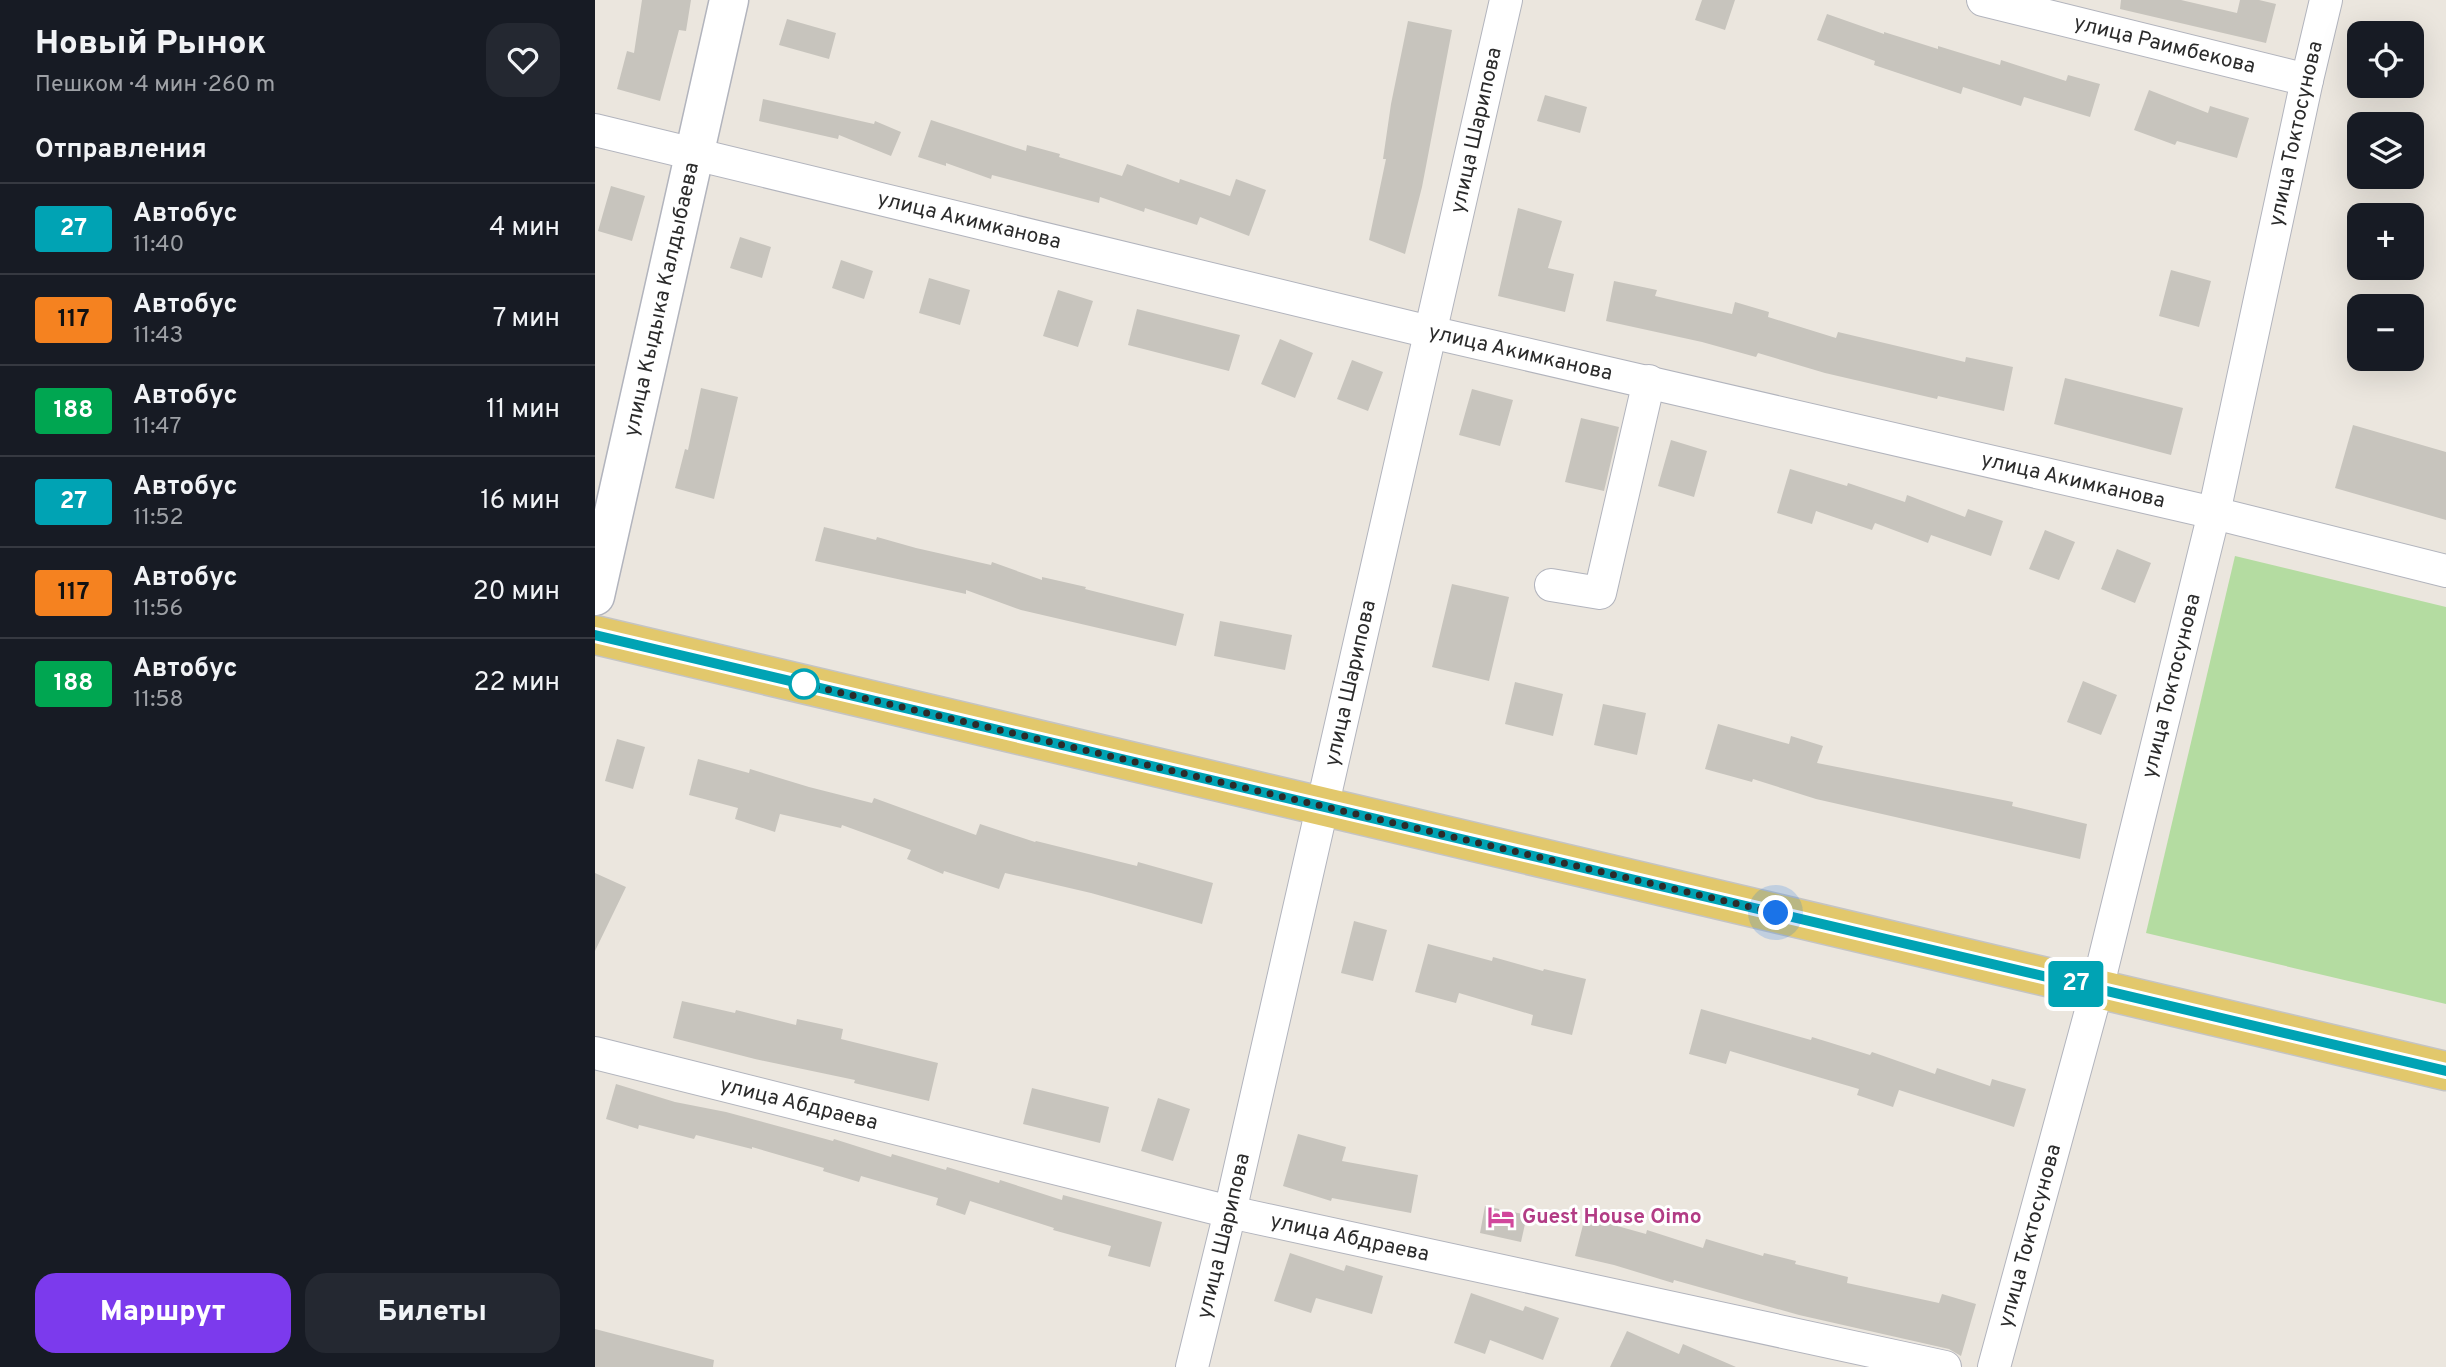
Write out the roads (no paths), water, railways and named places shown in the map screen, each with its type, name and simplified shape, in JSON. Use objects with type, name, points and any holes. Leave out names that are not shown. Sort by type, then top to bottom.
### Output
[{"type":"main road","points":[[595,635],[2446,1071]]},
{"type":"street","name":"улица Кыдыка Калдыбаева","points":[[595,596],[729,0]]},
{"type":"street","name":"улица Шарипова","points":[[1192,1367],[1230,1212],[1506,0]]},
{"type":"street","name":"улица Раимбекова","points":[[1983,0],[2307,80]]},
{"type":"street","name":"улица Токтосунова","points":[[1994,1367],[2097,989],[2214,513],[2326,0]]},
{"type":"street","name":"улица Акимканова","points":[[595,130],[1430,332],[2214,513],[2446,571]]},
{"type":"street","points":[[1551,585],[1600,593],[1650,381]]},
{"type":"street","name":"улица Абдраева","points":[[595,1053],[1230,1212],[1945,1367]]},
{"type":"place","name":"Guest House Oimo","points":[[1501,1217]]}]
